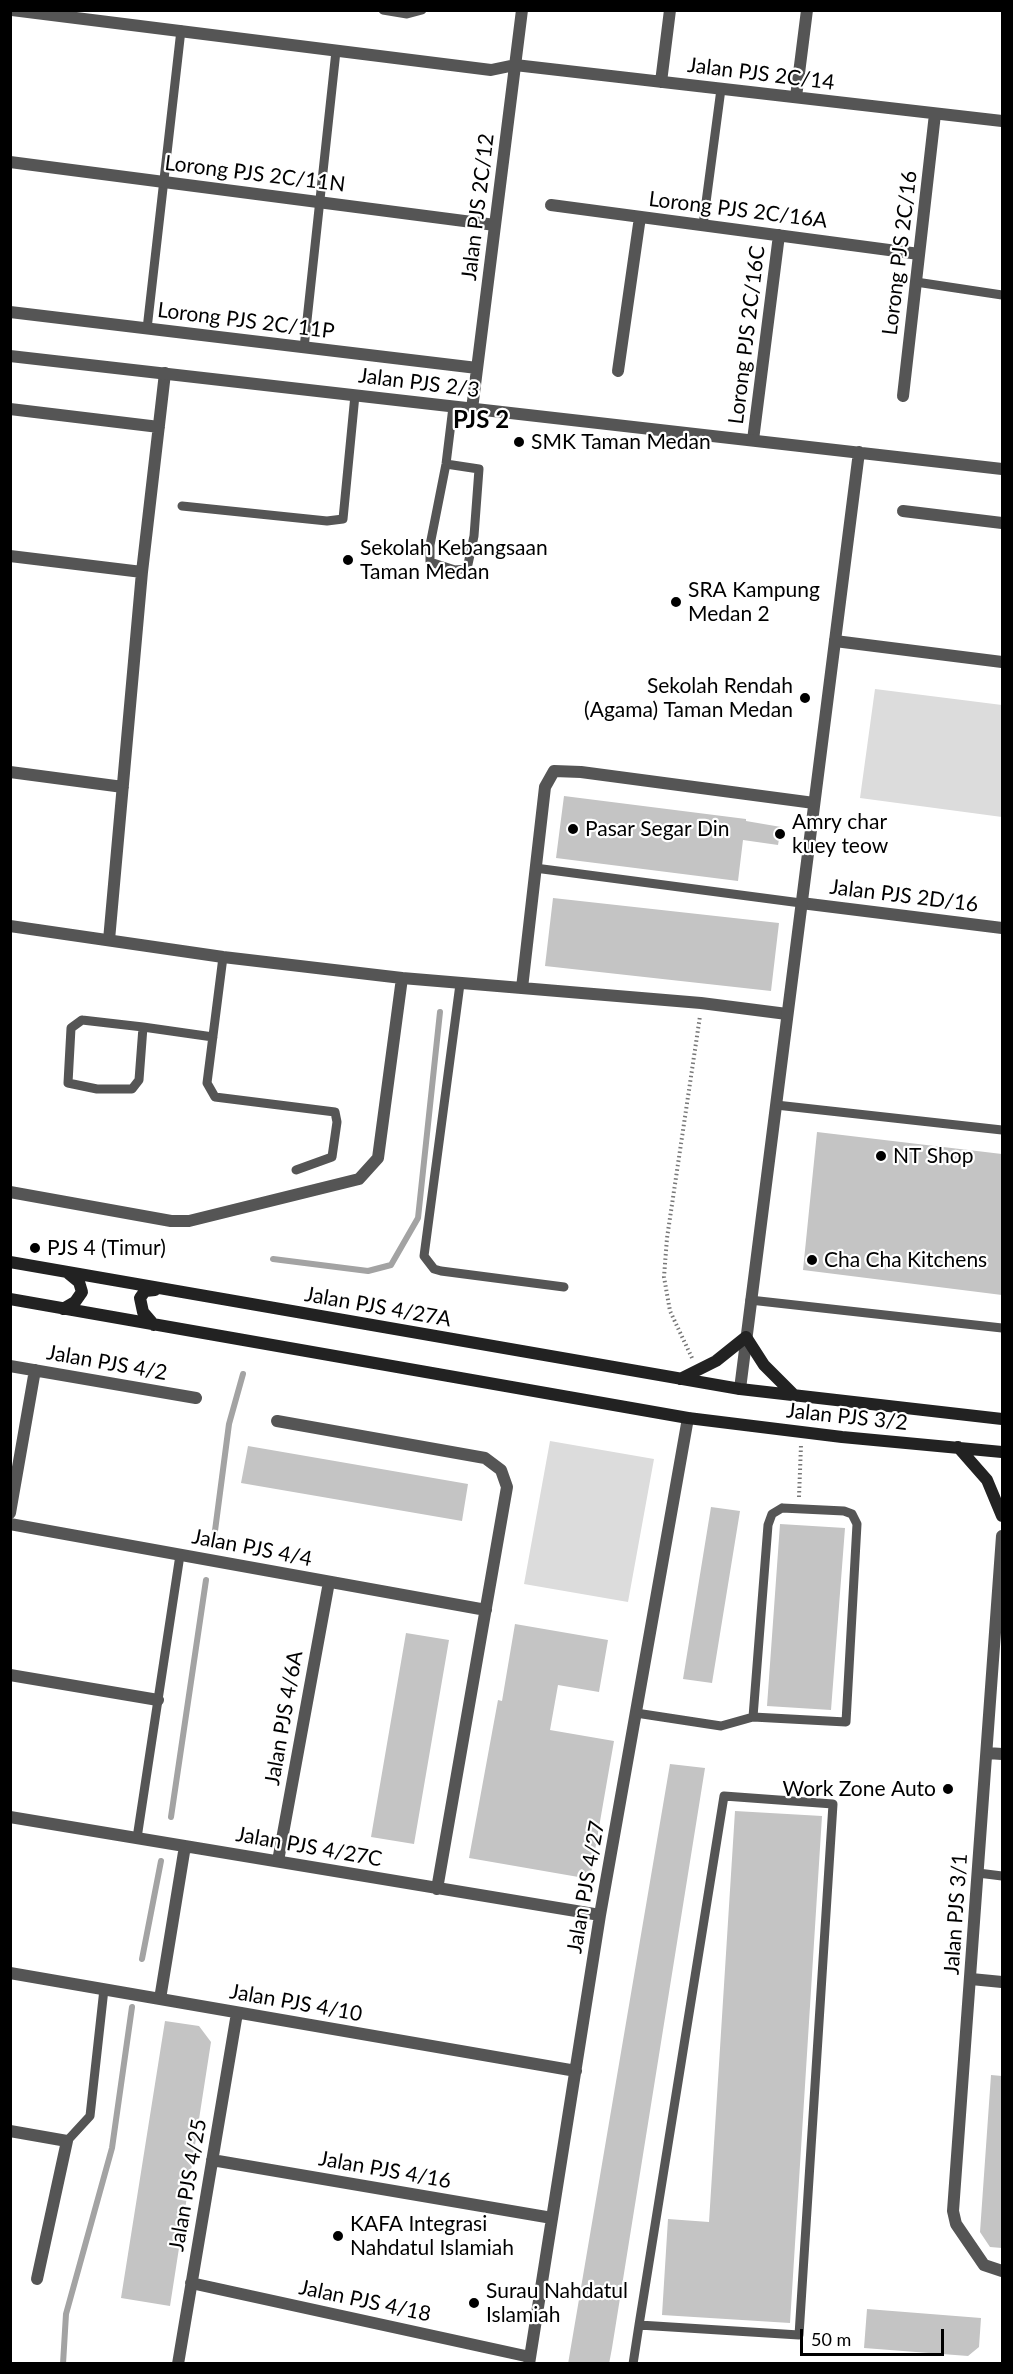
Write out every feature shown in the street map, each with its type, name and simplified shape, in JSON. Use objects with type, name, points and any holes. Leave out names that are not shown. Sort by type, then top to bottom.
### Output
[{"type":"main road","name":"Jalan PJS 4/27A","points":[[10,1262],[740,1389]]},
{"type":"main road","points":[[63,1309],[75,1302],[82,1292],[79,1282],[67,1272]]},
{"type":"main road","points":[[154,1325],[143,1312],[140,1298],[145,1291],[161,1289]]},
{"type":"main road","points":[[10,1299],[688,1418]]},
{"type":"main road","points":[[680,1379],[698,1371],[746,1338],[764,1365],[795,1396]]},
{"type":"main road","name":"Jalan PJS 3/2","points":[[740,1389],[1002,1419]]},
{"type":"main road","name":"Jalan PJS 3/2","points":[[688,1418],[1002,1452]]},
{"type":"main road","points":[[958,1447],[987,1480],[1002,1516]]},
{"type":"street","name":"Jalan PJS 2C/14","points":[[12,10],[491,70],[515,65],[1002,121]]},
{"type":"street","name":"Jalan PJS 2C/12","points":[[472,409],[522,10]]},
{"type":"street","points":[[661,82],[670,10]]},
{"type":"street","points":[[796,98],[807,10]]},
{"type":"street","name":"Lorong PJS 2C/16","points":[[903,396],[935,114]]},
{"type":"street","name":"Lorong PJS 2C/11N","points":[[10,162],[495,225]]},
{"type":"street","name":"Lorong PJS 2C/16A","points":[[551,206],[919,254]]},
{"type":"street","points":[[618,371],[640,217]]},
{"type":"street","name":"Lorong PJS 2C/16C","points":[[753,440],[779,235]]},
{"type":"street","name":"Lorong PJS 2C/11P","points":[[10,312],[477,368]]},
{"type":"street","name":"Jalan PJS 2/3","points":[[10,356],[1002,469]]},
{"type":"street","points":[[109,940],[142,572],[165,374]]},
{"type":"street","points":[[10,410],[159,427]]},
{"type":"street","points":[[740,1389],[859,453]]},
{"type":"street","points":[[903,511],[1002,523]]},
{"type":"street","points":[[10,556],[142,572]]},
{"type":"street","points":[[835,641],[1002,662]]},
{"type":"street","points":[[522,988],[534,867],[545,787],[554,771],[581,772],[814,803]]},
{"type":"street","points":[[10,772],[123,788]]},
{"type":"street","name":"Jalan PJS 2D/16","points":[[801,903],[1002,928]]},
{"type":"street","points":[[10,926],[223,957],[402,978],[701,1004],[787,1014]]},
{"type":"street","points":[[10,1192],[180,1221],[359,1179],[378,1158],[402,978]]},
{"type":"street","name":"Jalan PJS 4/2","points":[[10,1366],[196,1398]]},
{"type":"street","points":[[10,1513],[35,1370]]},
{"type":"street","name":"Jalan PJS 4/27","points":[[530,2360],[600,1915],[688,1418]]},
{"type":"street","points":[[277,1421],[485,1458],[501,1470],[507,1487],[437,1889]]},
{"type":"street","name":"Jalan PJS 4/4","points":[[10,1524],[486,1610]]},
{"type":"street","name":"Jalan PJS 3/1","points":[[1002,1536],[953,2216],[984,2265],[1002,2271]]},
{"type":"street","name":"Jalan PJS 4/6A","points":[[278,1861],[329,1582]]},
{"type":"street","points":[[10,1675],[158,1700]]},
{"type":"street","points":[[987,1752],[1002,1754]]},
{"type":"street","name":"Jalan PJS 4/27C","points":[[10,1817],[600,1915]]},
{"type":"street","points":[[160,1999],[185,1846]]},
{"type":"street","name":"Jalan PJS 4/10","points":[[10,1973],[576,2071]]},
{"type":"street","points":[[971,1979],[1002,1982]]},
{"type":"street","name":"Jalan PJS 4/25","points":[[178,2364],[237,2013]]},
{"type":"street","points":[[10,2131],[68,2141],[37,2279]]},
{"type":"street","name":"Jalan PJS 4/16","points":[[212,2160],[552,2218]]},
{"type":"street","name":"Jalan PJS 4/18","points":[[191,2283],[530,2360]]},
{"type":"lane","points":[[383,10],[407,14],[422,10]]},
{"type":"lane","points":[[147,329],[182,30]]},
{"type":"lane","points":[[304,348],[336,51]]},
{"type":"lane","points":[[703,225],[721,89]]},
{"type":"lane","points":[[916,282],[1002,295]]},
{"type":"lane","points":[[182,506],[327,521],[343,519],[356,395]]},
{"type":"lane","points":[[446,464],[479,469],[474,536],[467,569],[455,570],[430,562],[430,545],[446,464],[453,407]]},
{"type":"lane","points":[[534,867],[801,903]]},
{"type":"lane","points":[[223,957],[207,1083],[215,1097],[335,1112],[337,1122],[332,1157],[296,1170]]},
{"type":"lane","points":[[460,984],[424,1256],[434,1269],[441,1271],[564,1287]]},
{"type":"lane","points":[[142,1027],[139,1080],[132,1089],[97,1089],[68,1083],[71,1028],[82,1020],[142,1027],[213,1037]]},
{"type":"lane","points":[[776,1105],[1002,1130]]},
{"type":"lane","points":[[750,1300],[1002,1328]]},
{"type":"lane","points":[[636,1713],[721,1725],[753,1717],[846,1722],[857,1524],[852,1514],[843,1511],[782,1508],[776,1510],[768,1525],[753,1717]]},
{"type":"lane","points":[[137,1838],[180,1555]]},
{"type":"lane","points":[[633,2364],[639,2325],[724,1796],[833,1804],[799,2335],[639,2325]]},
{"type":"lane","points":[[978,1874],[1002,1876]]},
{"type":"lane","points":[[68,2141],[90,2116],[104,1989]]},
{"type":"path","points":[[698,1371],[670,1311],[664,1276],[667,1238],[701,1004]]},
{"type":"path","points":[[798,1509],[801,1432]]},
{"type":"shaded area","points":[[875,689],[1002,705],[1002,817],[860,798]]},
{"type":"shaded area","points":[[550,1441],[654,1459],[628,1602],[524,1584]]},
{"type":"building","points":[[564,796],[746,819],[746,821],[781,827],[778,845],[743,840],[738,881],[556,858]]},
{"type":"building","points":[[553,898],[779,923],[771,991],[545,966]]},
{"type":"building","points":[[817,1132],[1002,1154],[1002,1295],[803,1270]]},
{"type":"building","points":[[248,1446],[468,1484],[462,1521],[241,1483]]},
{"type":"building","points":[[711,1507],[740,1511],[712,1683],[683,1679]]},
{"type":"building","points":[[780,1524],[845,1528],[831,1710],[767,1706]]},
{"type":"building","points":[[515,1624],[608,1640],[599,1692],[558,1685],[550,1730],[614,1741],[590,1879],[469,1858],[498,1700],[502,1701]]},
{"type":"building","points":[[406,1633],[449,1640],[414,1844],[371,1837]]},
{"type":"building","points":[[670,1764],[705,1768],[612,2348],[609,2364],[568,2364]]},
{"type":"building","points":[[735,1811],[822,1816],[790,2323],[662,2315],[668,2219],[709,2222]]},
{"type":"building","points":[[165,2021],[199,2026],[211,2042],[170,2306],[121,2298]]},
{"type":"building","points":[[991,2075],[1002,2076],[1002,2248],[990,2247],[980,2232]]},
{"type":"building","points":[[867,2309],[981,2318],[979,2347],[968,2356],[864,2348]]},
{"type":"waterway","points":[[273,1259],[368,1271],[391,1265],[418,1218],[440,1012]]},
{"type":"waterway","points":[[213,1546],[229,1424],[243,1374]]},
{"type":"waterway","points":[[171,1817],[206,1580]]},
{"type":"waterway","points":[[142,1959],[161,1861]]},
{"type":"waterway","points":[[63,2364],[66,2314],[112,2148],[132,2007]]},
{"type":"place","name":"SMK Taman Medan","points":[[519,442]]},
{"type":"place","name":"Sekolah Kebangsaan Taman Medan","points":[[348,560]]},
{"type":"place","name":"SRA Kampung Medan 2","points":[[676,602]]},
{"type":"place","name":"Sekolah Rendah (Agama) Taman Medan","points":[[805,698]]},
{"type":"place","name":"Pasar Segar Din","points":[[573,829]]},
{"type":"place","name":"Amry char kuey teow","points":[[780,834]]},
{"type":"place","name":"NT Shop","points":[[881,1156]]},
{"type":"place","name":"PJS 4 (Timur)","points":[[35,1248]]},
{"type":"place","name":"Cha Cha Kitchens","points":[[812,1260]]},
{"type":"place","name":"Work Zone Auto","points":[[948,1789]]},
{"type":"place","name":"KAFA Integrasi Nahdatul Islamiah","points":[[338,2236]]},
{"type":"place","name":"Surau Nahdatul Islamiah","points":[[474,2303]]},
{"type":"district","name":"PJS 2","points":[[481,420]]}]
